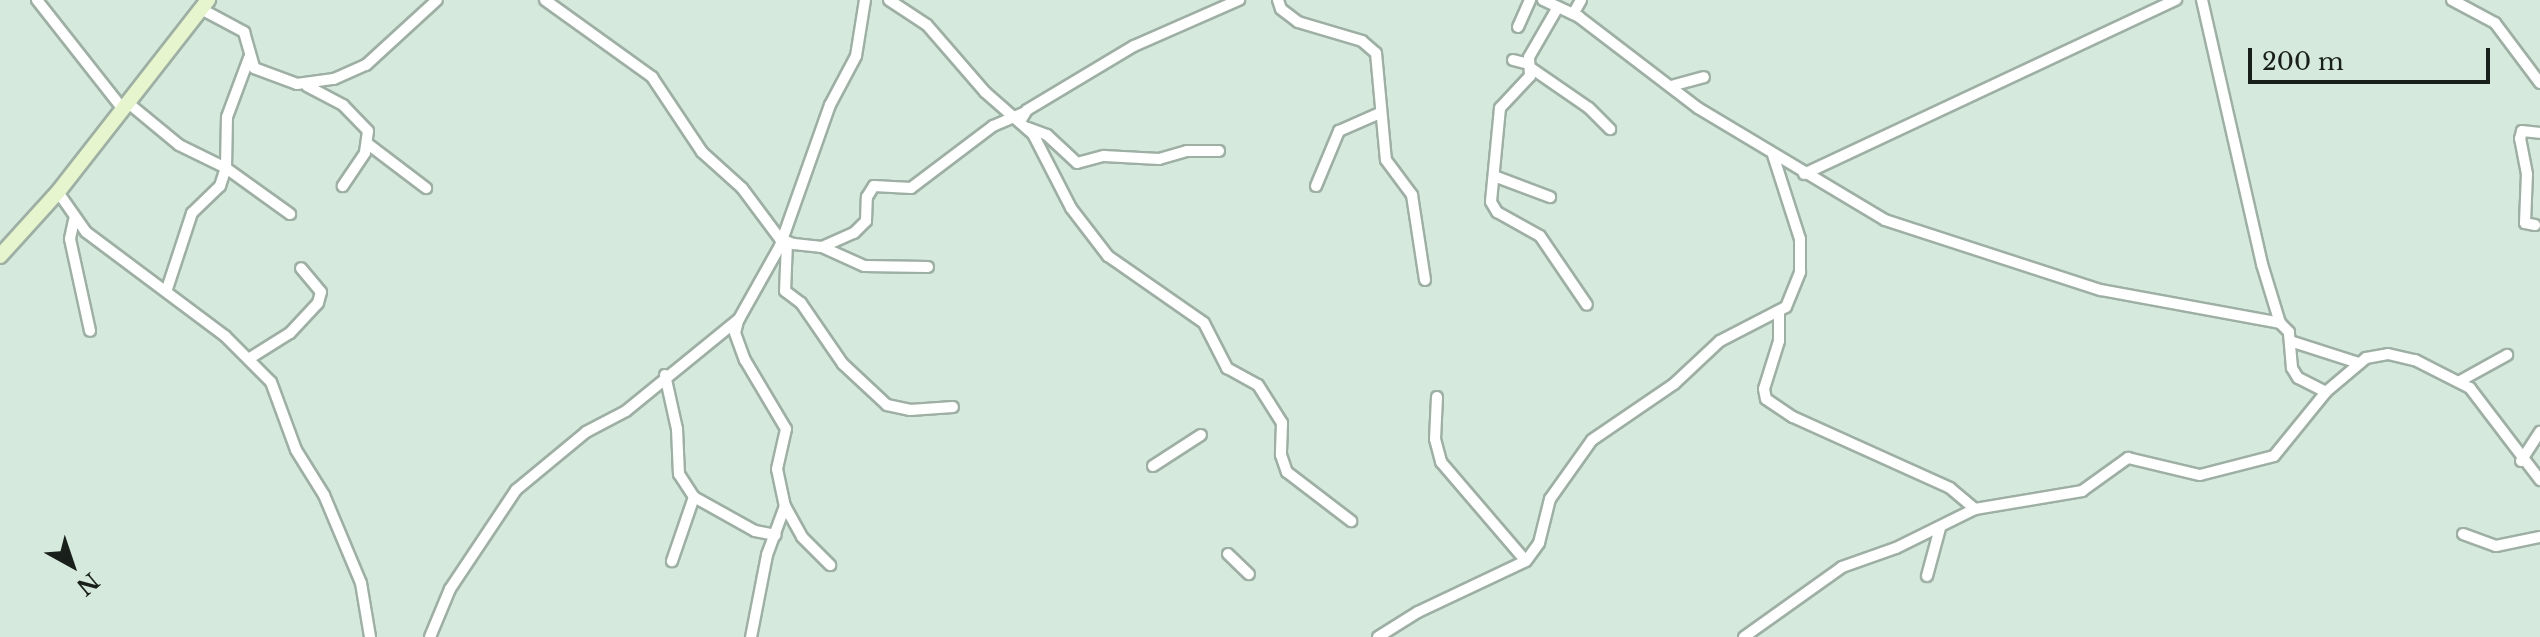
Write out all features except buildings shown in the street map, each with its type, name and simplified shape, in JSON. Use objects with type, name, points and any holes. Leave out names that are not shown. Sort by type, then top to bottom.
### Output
[{"type":"main road","points":[[0,256],[58,192],[205,5]]},
{"type":"street","points":[[37,0],[125,105],[179,145],[226,168],[290,214]]},
{"type":"street","points":[[297,84],[334,79],[366,65],[437,0]]},
{"type":"street","points":[[545,0],[652,77],[702,152],[742,188],[784,240],[785,291],[801,303],[843,364],[887,405],[910,410],[953,407]]},
{"type":"street","points":[[830,565],[802,537],[785,506],[777,469],[785,423],[745,360],[735,333],[739,319],[784,240],[830,105],[856,56],[865,0]]},
{"type":"street","points":[[889,0],[927,25],[985,92],[1047,135],[1077,163],[1104,156],[1159,159],[1187,151],[1219,151]]},
{"type":"street","points":[[822,247],[864,225],[867,197],[874,186],[911,188],[993,126],[1023,121],[1134,46],[1239,0]]},
{"type":"street","points":[[1278,0],[1281,9],[1298,22],[1372,48],[1381,68],[1380,113],[1386,160],[1412,195],[1425,280]]},
{"type":"street","points":[[1518,27],[1530,0]]},
{"type":"street","points":[[1543,0],[1573,14],[1773,155],[1885,220],[2052,275],[2280,323]]},
{"type":"street","points":[[1573,14],[1581,0]]},
{"type":"street","points":[[1804,174],[2176,0]]},
{"type":"street","points":[[2202,0],[2280,323],[2290,341],[2294,373],[2327,391]]},
{"type":"street","points":[[2452,0],[2495,23],[2540,83]]},
{"type":"street","points":[[205,5],[244,32],[249,58],[259,72],[297,84],[343,105],[368,131],[368,144],[343,186]]},
{"type":"street","points":[[1558,7],[1530,66],[1530,76],[1500,108],[1493,208],[1540,236],[1587,305]]},
{"type":"street","points":[[167,289],[192,213],[220,186],[226,168],[227,117],[249,58]]},
{"type":"street","points":[[1513,60],[1530,66],[1589,108],[1610,129]]},
{"type":"street","points":[[1671,86],[1704,77]]},
{"type":"street","points":[[1316,186],[1339,131],[1380,113]]},
{"type":"street","points":[[1023,121],[1043,146],[1071,208],[1108,256],[1204,323],[1223,363],[1258,385],[1280,419],[1281,455],[1287,472],[1351,521]]},
{"type":"street","points":[[2535,225],[2525,223],[2527,174],[2520,139],[2522,131],[2540,133]]},
{"type":"street","points":[[368,144],[426,188]]},
{"type":"street","points":[[1378,637],[1418,612],[1526,561],[1539,543],[1550,499],[1592,440],[1674,384],[1720,341],[1779,314],[1795,290],[1800,239],[1773,155]]},
{"type":"street","points":[[1494,176],[1550,197]]},
{"type":"street","points":[[58,192],[74,220],[167,289],[250,358],[279,395],[296,450],[324,495],[354,565],[366,599],[370,637]]},
{"type":"street","points":[[74,220],[70,239],[90,331]]},
{"type":"street","points":[[784,240],[822,247],[864,266],[928,267]]},
{"type":"street","points":[[250,358],[290,333],[318,303],[321,292],[301,268]]},
{"type":"street","points":[[1779,314],[1779,341],[1764,389],[1766,399],[1793,417],[1950,488],[1975,509]]},
{"type":"street","points":[[430,637],[450,589],[516,490],[586,432],[626,411],[665,375],[739,319]]},
{"type":"street","points":[[2290,341],[2359,363]]},
{"type":"street","points":[[1744,637],[1842,567],[1940,528],[1975,509],[2082,491],[2128,458],[2200,475],[2274,456],[2327,391],[2359,363],[2388,354],[2460,381],[2478,396],[2521,461],[2540,480]]},
{"type":"street","points":[[2460,381],[2507,355]]},
{"type":"street","points":[[665,375],[677,429],[679,474],[694,497],[755,531],[776,535]]},
{"type":"street","points":[[1437,397],[1435,439],[1441,462],[1526,561]]},
{"type":"street","points":[[2521,461],[2540,432]]},
{"type":"street","points":[[1153,466],[1201,435]]},
{"type":"street","points":[[672,561],[694,497]]},
{"type":"street","points":[[751,637],[785,506]]},
{"type":"street","points":[[1927,576],[1940,528]]},
{"type":"street","points":[[2463,534],[2496,546],[2540,537]]},
{"type":"street","points":[[1228,554],[1249,574]]}]
